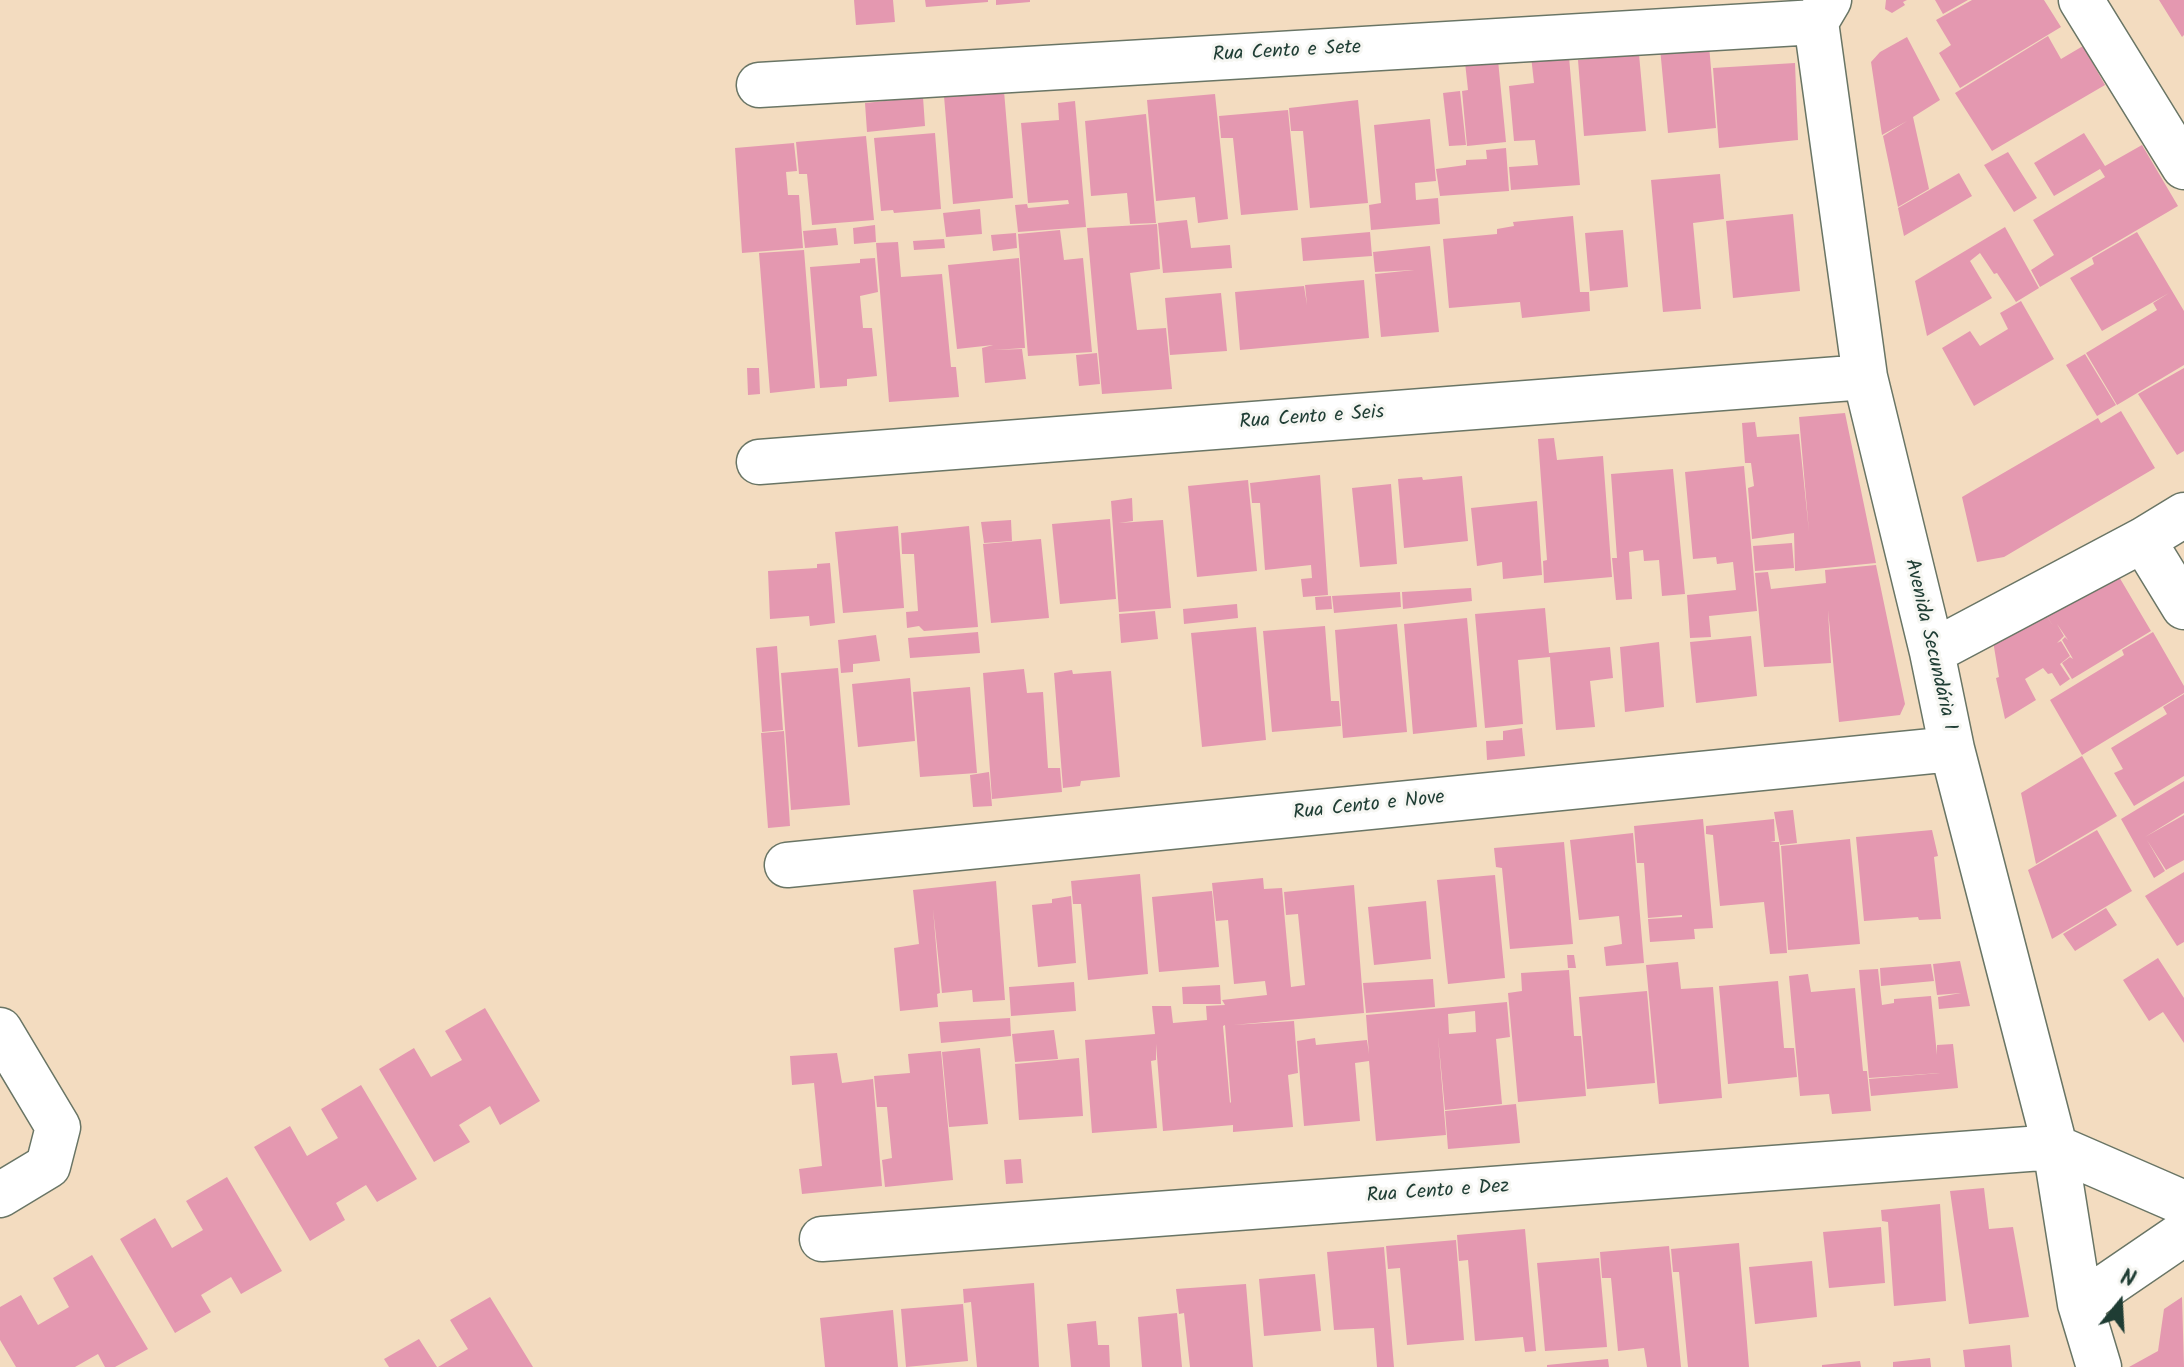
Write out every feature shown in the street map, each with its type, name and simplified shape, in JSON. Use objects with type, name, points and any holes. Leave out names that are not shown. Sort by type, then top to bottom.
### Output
[{"type":"street","points":[[2081,0],[2184,167]]},
{"type":"street","name":"Rua Cento e Sete","points":[[759,85],[1673,14],[1823,11]]},
{"type":"street","name":"Avenida Secundária I","points":[[1823,11],[1865,377],[1932,652],[1952,749],[2055,1147],[2080,1304],[2099,1367]]},
{"type":"street","name":"Rua Cento e Seis","points":[[759,462],[1865,377]]},
{"type":"street","points":[[1932,652],[2184,515]]},
{"type":"street","points":[[2143,540],[2184,607]]},
{"type":"street","name":"Rua Cento e Nove","points":[[787,865],[1952,749]]},
{"type":"street","points":[[0,1030],[58,1127],[48,1166],[0,1195]]},
{"type":"street","points":[[2055,1147],[2184,1203]]},
{"type":"street","name":"Rua Cento e Dez","points":[[822,1239],[2055,1147]]},
{"type":"street","points":[[2080,1304],[2184,1233]]},
{"type":"building","points":[[854,0],[893,0],[895,22],[856,25]]},
{"type":"building","points":[[925,0],[988,0],[988,2],[926,7]]},
{"type":"building","points":[[996,0],[1030,0],[1030,2],[996,5]]},
{"type":"building","points":[[1886,0],[1907,0],[1903,2],[1905,5],[1892,13],[1885,9]]},
{"type":"building","points":[[1935,0],[1968,0],[1943,14]]},
{"type":"building","points":[[1972,0],[2044,0],[2061,27],[1960,88],[1939,53],[1951,45],[1936,20]]},
{"type":"building","points":[[2159,0],[2184,0],[2182,37]]},
{"type":"building","points":[[1708,33],[1716,128],[1668,133],[1659,37]]},
{"type":"building","points":[[2048,36],[2061,59],[2083,46],[2105,85],[1992,151],[1955,93]]},
{"type":"building","points":[[1907,37],[1940,100],[1913,117],[1929,189],[1898,207],[1883,136],[1907,121],[1882,135],[1871,62],[1880,52]]},
{"type":"building","points":[[1568,45],[1580,185],[1511,190],[1509,167],[1538,165],[1535,140],[1514,141],[1509,86],[1534,83],[1530,47]]},
{"type":"building","points":[[1497,50],[1506,142],[1467,146],[1462,91],[1468,90],[1464,53]]},
{"type":"building","points":[[1639,54],[1646,131],[1584,136],[1578,60]]},
{"type":"building","points":[[1795,63],[1798,140],[1719,148],[1713,68]]},
{"type":"building","points":[[1004,91],[1013,198],[953,204],[944,96]]},
{"type":"building","points":[[1460,91],[1466,145],[1449,146],[1443,93]]},
{"type":"building","points":[[1215,94],[1228,219],[1198,223],[1195,197],[1156,201],[1147,100]]},
{"type":"building","points":[[923,97],[925,126],[867,132],[865,103]]},
{"type":"building","points":[[1358,100],[1368,203],[1310,208],[1303,131],[1291,131],[1289,108]]},
{"type":"building","points":[[1075,101],[1086,227],[1018,232],[1015,205],[1027,204],[1028,208],[1069,204],[1068,200],[1028,203],[1021,123],[1059,120],[1058,103]]},
{"type":"building","points":[[1288,110],[1298,210],[1241,215],[1233,138],[1221,138],[1219,116]]},
{"type":"building","points":[[1146,114],[1156,223],[1130,224],[1127,193],[1091,196],[1085,121]]},
{"type":"building","points":[[1430,119],[1436,181],[1415,183],[1416,200],[1438,198],[1440,224],[1371,230],[1369,205],[1381,203],[1374,125]]},
{"type":"building","points":[[935,133],[941,209],[894,213],[893,210],[881,211],[874,138]]},
{"type":"building","points":[[2084,133],[2105,166],[2142,145],[2178,206],[2040,287],[2031,270],[2054,255],[2033,220],[2105,177],[2100,169],[2054,196],[2034,163]]},
{"type":"building","points":[[866,136],[874,220],[812,225],[807,174],[799,174],[796,142]]},
{"type":"building","points":[[794,143],[797,171],[786,172],[788,195],[799,195],[803,248],[742,253],[735,148]]},
{"type":"building","points":[[1506,148],[1509,191],[1440,196],[1436,169],[1466,165],[1466,160],[1487,159],[1486,150]]},
{"type":"building","points":[[2008,152],[2037,198],[2014,212],[1984,165]]},
{"type":"building","points":[[1959,173],[1972,196],[1904,236],[1898,208]]},
{"type":"building","points":[[1720,174],[1724,219],[1693,223],[1701,309],[1663,312],[1651,180]]},
{"type":"building","points":[[980,209],[982,234],[946,237],[943,213]]},
{"type":"building","points":[[1793,214],[1800,291],[1733,298],[1726,221]]},
{"type":"building","points":[[1573,216],[1580,292],[1589,292],[1590,311],[1522,318],[1520,302],[1449,308],[1443,239],[1497,234],[1497,229],[1514,226],[1513,222]]},
{"type":"building","points":[[1187,220],[1191,248],[1230,245],[1232,268],[1163,273],[1158,223]]},
{"type":"building","points":[[1157,224],[1160,269],[1130,273],[1137,330],[1166,328],[1172,389],[1102,394],[1087,228]]},
{"type":"building","points":[[875,225],[876,242],[854,244],[853,228]]},
{"type":"building","points":[[2005,227],[2039,288],[2016,302],[1980,253],[1970,261],[1992,298],[1927,336],[1915,281]]},
{"type":"building","points":[[836,228],[838,245],[805,248],[803,231]]},
{"type":"building","points":[[1060,230],[1064,260],[1083,258],[1092,352],[1028,356],[1018,234]]},
{"type":"building","points":[[1623,230],[1628,287],[1590,291],[1585,233]]},
{"type":"building","points":[[1370,232],[1372,256],[1303,261],[1301,238]]},
{"type":"building","points":[[2137,232],[2184,311],[2184,365],[2117,405],[2086,353],[2157,310],[2153,303],[2169,293],[2102,331],[2070,278],[2094,264],[2092,258]]},
{"type":"building","points":[[1016,233],[1017,248],[993,251],[991,235]]},
{"type":"building","points":[[944,239],[945,248],[914,250],[913,241]]},
{"type":"building","points":[[898,242],[901,277],[942,274],[951,367],[956,367],[959,397],[889,402],[876,243]]},
{"type":"building","points":[[1430,246],[1439,332],[1381,337],[1375,274],[1414,270],[1375,272],[1373,252]]},
{"type":"building","points":[[804,250],[815,388],[770,393],[759,253]]},
{"type":"building","points":[[875,258],[878,292],[860,296],[863,328],[872,328],[877,376],[847,379],[847,386],[820,388],[810,267],[860,263],[860,259]]},
{"type":"building","points":[[1019,258],[1025,348],[993,350],[1022,349],[1026,379],[985,383],[982,348],[993,345],[957,349],[948,265]]},
{"type":"building","points":[[1364,280],[1369,338],[1240,350],[1235,292],[1304,286],[1307,305],[1305,285]]},
{"type":"building","points":[[1221,293],[1227,351],[1170,355],[1165,298]]},
{"type":"building","points":[[2021,301],[2054,359],[1974,406],[1942,348],[1970,331],[1980,346],[2008,329],[2000,313]]},
{"type":"building","points":[[1097,353],[1100,384],[1079,386],[1076,355]]},
{"type":"building","points":[[2085,354],[2116,405],[2097,416],[2066,365]]},
{"type":"building","points":[[747,368],[759,368],[760,394],[748,395]]},
{"type":"building","points":[[2184,368],[2184,451],[2177,455],[2138,394]]},
{"type":"building","points":[[2121,411],[2155,468],[2004,557],[1977,562],[1962,497],[2098,418],[2101,423]]},
{"type":"building","points":[[1845,413],[1876,563],[1795,571],[1794,533],[1752,539],[1748,488],[1754,486],[1751,463],[1745,463],[1742,423],[1755,422],[1757,437],[1799,434],[1809,532],[1799,417]]},
{"type":"building","points":[[1554,438],[1557,460],[1603,456],[1612,577],[1544,583],[1543,561],[1547,560],[1538,439]]},
{"type":"building","points":[[1744,466],[1757,611],[1709,616],[1711,637],[1690,638],[1687,595],[1736,590],[1733,562],[1717,564],[1716,557],[1693,559],[1685,472]]},
{"type":"building","points":[[1673,469],[1685,594],[1662,596],[1659,560],[1644,561],[1643,550],[1629,552],[1632,599],[1616,600],[1612,558],[1617,558],[1611,474]]},
{"type":"building","points":[[1320,475],[1328,595],[1303,597],[1301,579],[1312,578],[1311,565],[1265,570],[1260,503],[1252,503],[1250,483]]},
{"type":"building","points":[[1462,476],[1468,541],[1404,548],[1398,479]]},
{"type":"building","points":[[1248,480],[1257,571],[1197,577],[1188,486]]},
{"type":"building","points":[[1391,484],[1397,564],[1360,567],[1352,488]]},
{"type":"building","points":[[1132,498],[1133,521],[1119,523],[1163,520],[1171,608],[1119,612],[1111,501]]},
{"type":"building","points":[[1537,501],[1542,575],[1503,579],[1502,562],[1477,566],[1471,508]]},
{"type":"building","points":[[1110,519],[1116,599],[1060,604],[1052,524]]},
{"type":"building","points":[[1011,520],[1012,541],[984,543],[981,522]]},
{"type":"building","points":[[898,526],[904,608],[843,613],[835,532]]},
{"type":"building","points":[[969,526],[978,627],[924,631],[919,626],[907,628],[906,612],[918,611],[914,554],[902,554],[901,533]]},
{"type":"building","points":[[1041,539],[1049,618],[991,623],[983,544]]},
{"type":"building","points":[[1792,543],[1794,568],[1755,571],[1753,546]]},
{"type":"building","points":[[830,563],[835,623],[810,626],[809,616],[770,619],[768,571],[817,568],[817,564]]},
{"type":"building","points":[[1876,565],[1905,704],[1900,715],[1839,722],[1828,610],[1831,663],[1764,667],[1755,573],[1768,572],[1771,589],[1826,583],[1825,570]]},
{"type":"building","points":[[2115,570],[2151,631],[2072,679],[2062,663],[2070,657],[2073,659],[2062,640],[2065,637],[2068,640],[2057,624],[2064,636],[2057,643],[2061,641],[2070,656],[2060,664],[2070,679],[2060,686],[2052,673],[2048,674],[2043,668],[2025,679],[2036,700],[2005,719],[1996,678],[1999,677],[1993,641],[2043,611],[2054,627],[2044,612]]},
{"type":"building","points":[[1471,588],[1472,601],[1403,609],[1402,592]]},
{"type":"building","points":[[1400,592],[1401,607],[1334,613],[1332,596]]},
{"type":"building","points":[[1331,596],[1332,609],[1316,610],[1315,597]]},
{"type":"building","points":[[1237,604],[1238,618],[1184,624],[1183,609]]},
{"type":"building","points":[[1545,608],[1549,653],[1610,647],[1613,678],[1590,681],[1595,727],[1556,730],[1550,657],[1518,660],[1523,724],[1485,728],[1475,614]]},
{"type":"building","points":[[1155,611],[1158,639],[1121,643],[1119,614]]},
{"type":"building","points":[[1467,618],[1477,727],[1413,734],[1404,624]]},
{"type":"building","points":[[1397,624],[1407,732],[1343,738],[1335,630]]},
{"type":"building","points":[[1325,626],[1331,701],[1339,701],[1341,726],[1272,732],[1263,631]]},
{"type":"building","points":[[1256,627],[1266,740],[1202,747],[1191,633]]},
{"type":"building","points":[[978,632],[980,653],[910,658],[908,638]]},
{"type":"building","points":[[2153,632],[2184,686],[2184,693],[2082,755],[2050,700],[2124,655],[2122,650]]},
{"type":"building","points":[[876,635],[880,661],[853,664],[853,672],[841,673],[838,640]]},
{"type":"building","points":[[1751,636],[1757,696],[1696,703],[1690,642]]},
{"type":"building","points":[[1659,642],[1664,707],[1625,712],[1620,647]]},
{"type":"building","points":[[777,646],[783,730],[762,732],[756,648]]},
{"type":"building","points":[[838,668],[850,805],[791,810],[781,673]]},
{"type":"building","points":[[1024,669],[1027,693],[1043,692],[1048,768],[1060,768],[1062,792],[992,799],[983,673]]},
{"type":"building","points":[[1072,670],[1073,674],[1111,671],[1120,777],[1081,781],[1080,786],[1063,788],[1054,673]]},
{"type":"building","points":[[910,678],[915,741],[858,747],[852,684]]},
{"type":"building","points":[[970,687],[977,773],[920,777],[913,692]]},
{"type":"building","points":[[2184,694],[2184,776],[2134,806],[2114,773],[2123,769],[2111,748],[2167,714],[2163,707]]},
{"type":"building","points":[[1522,728],[1525,756],[1487,760],[1486,741],[1503,740],[1503,731]]},
{"type":"building","points":[[784,731],[790,826],[768,828],[761,733]]},
{"type":"building","points":[[2082,756],[2117,816],[2036,864],[2021,793]]},
{"type":"building","points":[[989,772],[992,806],[973,807],[970,775]]},
{"type":"building","points":[[2184,781],[2184,813],[2145,837],[2184,815],[2184,860],[2166,870],[2147,840],[2165,871],[2154,878],[2121,819]]},
{"type":"building","points":[[1793,810],[1797,843],[1780,845],[1774,812]]},
{"type":"building","points":[[1703,819],[1713,928],[1694,929],[1695,939],[1650,942],[1648,919],[1682,915],[1648,918],[1644,863],[1637,863],[1634,826]]},
{"type":"building","points":[[1774,819],[1775,841],[1770,842],[1779,842],[1787,953],[1770,954],[1764,902],[1720,906],[1713,835],[1706,834],[1706,826]]},
{"type":"building","points":[[1932,830],[1938,856],[1934,857],[1941,919],[1919,920],[1918,917],[1864,921],[1856,837]]},
{"type":"building","points":[[2097,830],[2132,891],[2052,939],[2028,870]]},
{"type":"building","points":[[1633,833],[1644,963],[1606,966],[1604,947],[1622,944],[1619,916],[1579,920],[1570,840]]},
{"type":"building","points":[[1850,839],[1860,944],[1788,950],[1781,846]]},
{"type":"building","points":[[1564,842],[1573,944],[1510,949],[1502,868],[1496,867],[1494,848]]},
{"type":"building","points":[[2184,872],[2184,942],[2177,946],[2145,896]]},
{"type":"building","points":[[1140,874],[1148,974],[1088,980],[1081,904],[1073,904],[1071,881]]},
{"type":"building","points":[[1495,875],[1505,978],[1448,984],[1437,880]]},
{"type":"building","points":[[1263,878],[1264,889],[1282,888],[1291,987],[1305,985],[1298,914],[1286,915],[1284,892],[1354,885],[1364,1013],[1233,1025],[1294,1021],[1298,1073],[1288,1075],[1293,1127],[1233,1132],[1233,1125],[1163,1131],[1156,1044],[1156,1060],[1151,1061],[1157,1128],[1092,1133],[1085,1040],[1155,1034],[1152,1006],[1171,1006],[1173,1023],[1207,1020],[1206,1006],[1225,1005],[1222,1000],[1267,995],[1265,981],[1234,984],[1228,920],[1216,921],[1212,883]],"holes":[[[1225,1025],[1231,1102],[1223,1026]]]},
{"type":"building","points":[[996,881],[1005,1000],[973,1002],[972,990],[942,993],[933,909],[940,993],[937,994],[938,1007],[900,1011],[894,948],[919,944],[913,890]]},
{"type":"building","points":[[1212,891],[1219,967],[1159,972],[1152,897]]},
{"type":"building","points":[[1071,896],[1076,963],[1038,967],[1032,905],[1052,903],[1052,899]]},
{"type":"building","points":[[1426,901],[1431,959],[1374,965],[1368,907]]},
{"type":"building","points":[[2106,908],[2117,925],[2075,951],[2063,934]]},
{"type":"building","points":[[1567,955],[1574,955],[1576,968],[1568,968]]},
{"type":"building","points":[[2158,958],[2184,998],[2184,1043],[2163,1012],[2149,1021],[2123,980]]},
{"type":"building","points":[[1960,961],[1970,1006],[1939,1009],[1938,997],[1961,993],[1937,995],[1933,964]]},
{"type":"building","points":[[1678,962],[1681,989],[1713,987],[1722,1098],[1659,1104],[1646,965]]},
{"type":"building","points":[[1931,964],[1934,981],[1881,986],[1880,968]]},
{"type":"building","points":[[1878,969],[1882,1005],[1894,1003],[1894,999],[1931,996],[1937,1055],[1937,1045],[1953,1044],[1958,1088],[1871,1096],[1869,1079],[1940,1073],[1869,1078],[1859,970]]},
{"type":"building","points":[[1569,970],[1574,1036],[1581,1036],[1586,1096],[1518,1102],[1508,993],[1522,991],[1521,973]]},
{"type":"building","points":[[1808,974],[1811,992],[1855,988],[1863,1071],[1867,1071],[1871,1111],[1832,1114],[1829,1094],[1800,1096],[1789,976]]},
{"type":"building","points":[[1433,979],[1435,1007],[1366,1013],[1363,983]]},
{"type":"building","points":[[1778,981],[1784,1048],[1794,1048],[1797,1077],[1728,1084],[1719,986]]},
{"type":"building","points":[[1074,982],[1076,1011],[1011,1016],[1009,987]]},
{"type":"building","points":[[1220,985],[1221,1004],[1183,1004],[1182,987]]},
{"type":"building","points":[[1647,991],[1655,1083],[1587,1089],[1579,997]]},
{"type":"building","points":[[1507,1002],[1510,1037],[1496,1039],[1502,1104],[1445,1110],[1438,1036],[1446,1135],[1376,1141],[1369,1061],[1355,1063],[1360,1121],[1304,1126],[1297,1041],[1315,1038],[1316,1045],[1367,1040],[1369,1054],[1366,1015]],"holes":[[[1475,1011],[1476,1032],[1449,1034],[1448,1014]]]},
{"type":"building","points":[[485,1008],[540,1101],[500,1125],[490,1106],[459,1125],[470,1142],[434,1162],[379,1069],[414,1048],[431,1077],[462,1060],[445,1031]]},
{"type":"building","points":[[1010,1018],[1011,1036],[941,1043],[939,1022]]},
{"type":"building","points":[[1054,1030],[1058,1059],[1015,1062],[1012,1034]]},
{"type":"building","points":[[980,1048],[988,1124],[949,1127],[942,1052]]},
{"type":"building","points":[[941,1051],[953,1180],[885,1187],[882,1160],[892,1158],[887,1107],[877,1107],[874,1076],[910,1073],[908,1054]]},
{"type":"building","points":[[837,1053],[842,1083],[873,1079],[882,1186],[802,1194],[799,1169],[822,1166],[814,1083],[792,1085],[790,1056]]},
{"type":"building","points":[[1079,1058],[1083,1116],[1019,1120],[1015,1064]]},
{"type":"building","points":[[361,1085],[417,1179],[377,1202],[366,1185],[336,1203],[345,1220],[310,1241],[254,1147],[290,1126],[307,1156],[338,1138],[321,1109]]},
{"type":"building","points":[[1516,1104],[1520,1143],[1448,1149],[1445,1111]]},
{"type":"building","points":[[1021,1159],[1023,1183],[1006,1184],[1004,1160]]},
{"type":"building","points":[[227,1177],[282,1271],[241,1294],[231,1277],[201,1295],[211,1312],[175,1333],[120,1239],[155,1218],[172,1248],[203,1230],[186,1201]]},
{"type":"building","points":[[1984,1188],[1989,1229],[2013,1227],[2029,1317],[1969,1324],[1950,1191]]},
{"type":"building","points":[[1940,1204],[1946,1301],[1894,1306],[1888,1222],[1882,1221],[1881,1210]]},
{"type":"building","points":[[1881,1227],[1885,1283],[1829,1288],[1823,1232]]},
{"type":"building","points":[[1525,1229],[1536,1351],[1525,1352],[1523,1337],[1475,1341],[1468,1260],[1459,1261],[1457,1235]]},
{"type":"building","points":[[1456,1240],[1464,1340],[1407,1345],[1400,1268],[1388,1269],[1386,1246]]},
{"type":"building","points":[[1739,1243],[1749,1367],[1688,1367],[1679,1272],[1673,1272],[1671,1249]]},
{"type":"building","points":[[1669,1246],[1681,1367],[1647,1367],[1644,1348],[1618,1351],[1611,1278],[1602,1278],[1600,1252]]},
{"type":"building","points":[[1384,1247],[1394,1367],[1377,1367],[1374,1328],[1334,1330],[1327,1252]]},
{"type":"building","points":[[92,1255],[148,1349],[115,1367],[105,1367],[98,1354],[75,1367],[16,1367],[0,1340],[0,1307],[21,1295],[38,1325],[69,1307],[53,1278]]},
{"type":"building","points":[[1599,1258],[1607,1347],[1545,1351],[1537,1263]]},
{"type":"building","points":[[1812,1261],[1817,1317],[1755,1324],[1749,1267]]},
{"type":"building","points":[[1315,1274],[1321,1331],[1264,1336],[1259,1279]]},
{"type":"building","points":[[1034,1283],[1039,1367],[977,1367],[971,1302],[964,1303],[963,1289]]},
{"type":"building","points":[[1246,1284],[1253,1367],[1190,1367],[1184,1313],[1179,1314],[1176,1289]]},
{"type":"building","points":[[490,1297],[533,1367],[438,1367],[468,1349],[450,1320]]},
{"type":"building","points":[[2182,1297],[2184,1367],[2129,1367],[2158,1351],[2164,1309]]},
{"type":"building","points":[[963,1304],[968,1361],[906,1367],[901,1309]]},
{"type":"building","points":[[893,1310],[898,1367],[825,1367],[820,1318]]},
{"type":"building","points":[[1177,1313],[1182,1367],[1142,1367],[1138,1317]]},
{"type":"building","points":[[1096,1321],[1098,1345],[1109,1345],[1110,1367],[1071,1367],[1067,1324]]},
{"type":"building","points":[[419,1339],[437,1367],[389,1367],[384,1359]]},
{"type":"building","points":[[2010,1345],[2012,1367],[1965,1367],[1963,1350]]},
{"type":"building","points":[[1930,1358],[1931,1367],[1893,1367],[1893,1362]]},
{"type":"building","points":[[1608,1359],[1609,1367],[1547,1367],[1547,1365]]},
{"type":"building","points":[[1860,1361],[1861,1367],[1822,1367],[1822,1365]]}]
